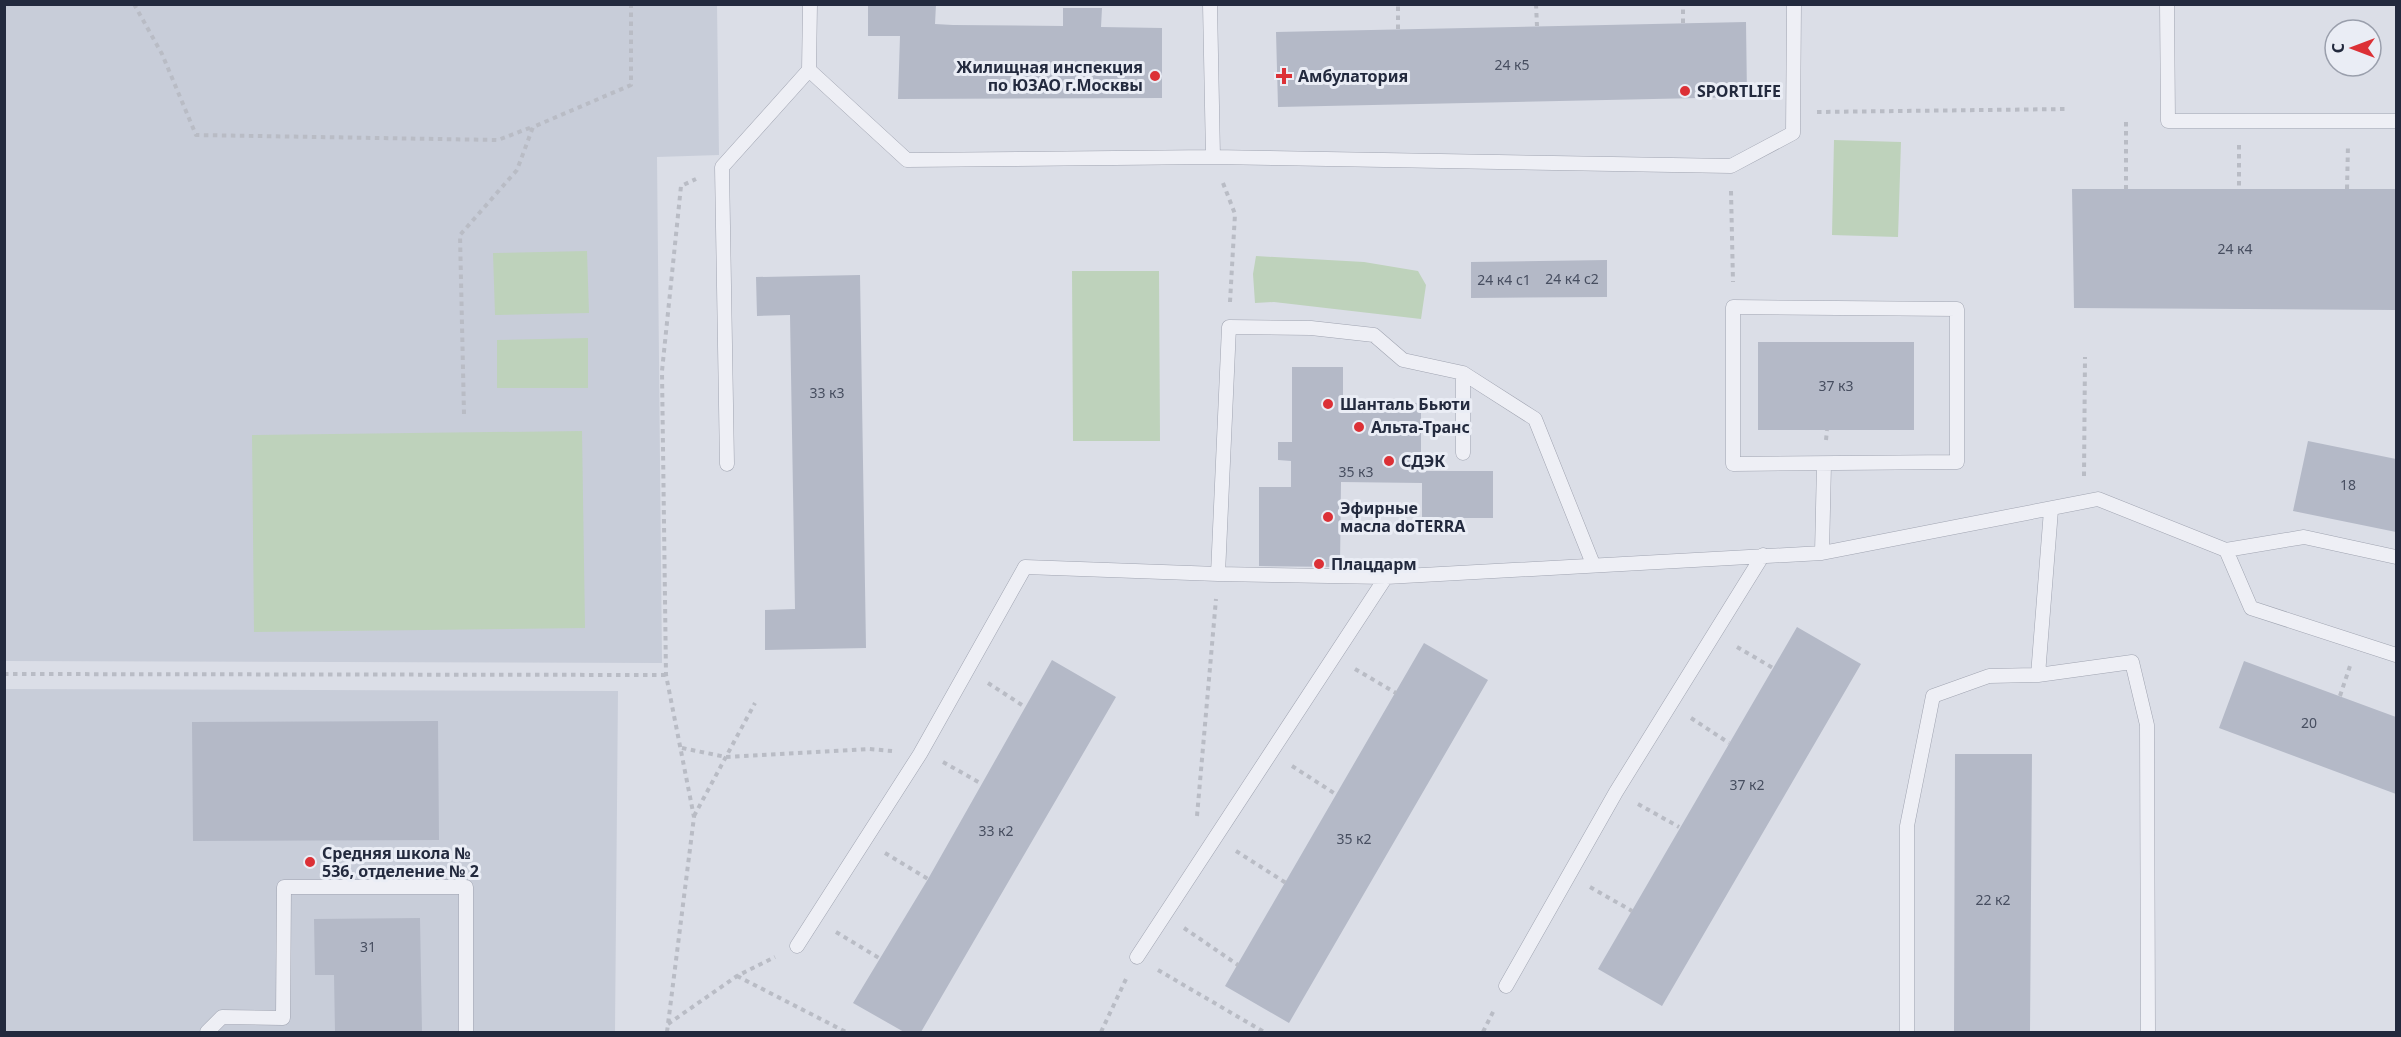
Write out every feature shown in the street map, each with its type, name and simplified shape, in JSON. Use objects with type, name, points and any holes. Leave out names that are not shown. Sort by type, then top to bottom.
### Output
[{"type":"lane","points":[[727,464],[722,167],[809,70],[810,4]]},
{"type":"lane","points":[[1209,4],[1214,157]]},
{"type":"lane","points":[[809,70],[907,160],[1214,157],[1731,166],[1793,133],[1794,4]]},
{"type":"lane","points":[[2167,4],[2168,122],[2397,121]]},
{"type":"lane","points":[[1733,307],[1957,309],[1957,462],[1824,464],[1733,464],[1733,307]]},
{"type":"lane","points":[[1218,574],[1229,327],[1311,328],[1374,335],[1403,360],[1463,374],[1535,419],[1593,564]]},
{"type":"lane","points":[[1463,374],[1463,453]]},
{"type":"lane","points":[[1822,554],[1824,464]]},
{"type":"lane","points":[[797,946],[922,750],[965,669],[1025,567],[1386,577],[1763,555],[1822,554],[2098,500],[2226,550],[2304,537],[2397,557]]},
{"type":"lane","points":[[2038,675],[2051,510]]},
{"type":"lane","points":[[2226,550],[2251,608],[2397,655]]},
{"type":"lane","points":[[1506,986],[1616,792],[1763,555]]},
{"type":"lane","points":[[1137,957],[1386,577]]},
{"type":"lane","points":[[1907,1032],[1906,826],[1933,696],[1989,676],[2038,675],[2132,662],[2147,725],[2148,1032]]},
{"type":"lane","points":[[207,1032],[222,1017],[283,1018],[284,887],[466,887],[466,1032]]},
{"type":"path","points":[[134,4],[162,54],[196,135],[498,140],[631,86],[631,4]]},
{"type":"path","points":[[1398,4],[1398,29]]},
{"type":"path","points":[[1536,4],[1537,26]]},
{"type":"path","points":[[1683,4],[1683,23]]},
{"type":"path","points":[[1793,112],[2068,109]]},
{"type":"path","points":[[2347,189],[2348,121]]},
{"type":"path","points":[[2126,122],[2126,189]]},
{"type":"path","points":[[2239,122],[2239,189]]},
{"type":"path","points":[[464,414],[460,235],[517,170],[533,127]]},
{"type":"path","points":[[1214,157],[1234,214],[1229,327]]},
{"type":"path","points":[[1731,166],[1733,307]]},
{"type":"path","points":[[667,1032],[694,817],[666,675],[662,371],[681,186],[722,167]]},
{"type":"path","points":[[2085,357],[2083,474],[2098,500]]},
{"type":"path","points":[[1197,823],[1218,574]]},
{"type":"path","points":[[1713,633],[1773,668]]},
{"type":"path","points":[[1334,656],[1396,693]]},
{"type":"path","points":[[965,669],[1025,707]]},
{"type":"path","points":[[4,674],[666,675]]},
{"type":"path","points":[[694,817],[755,703]]},
{"type":"path","points":[[1671,705],[1729,743]]},
{"type":"path","points":[[682,748],[726,757],[869,749]]},
{"type":"path","points":[[922,750],[982,784]]},
{"type":"path","points":[[1270,752],[1337,795]]},
{"type":"path","points":[[1616,792],[1679,827]]},
{"type":"path","points":[[1215,837],[1286,883]]},
{"type":"path","points":[[866,841],[928,879]]},
{"type":"path","points":[[1568,875],[1632,911]]},
{"type":"path","points":[[1164,915],[1238,965]]},
{"type":"path","points":[[815,920],[879,958]]},
{"type":"path","points":[[668,1024],[737,976],[797,946]]},
{"type":"path","points":[[1101,1032],[1137,957],[1264,1032]]},
{"type":"path","points":[[737,976],[846,1032]]},
{"type":"shaded area","points":[[5,5],[717,5],[719,155],[657,157],[662,663],[5,661]]},
{"type":"shaded area","name":"Средняя школа № 536, отделение № 2","points":[[5,689],[618,691],[615,1032],[5,1032]]},
{"type":"green space","points":[[1834,140],[1901,142],[1898,237],[1832,235]]},
{"type":"green space","points":[[587,251],[589,313],[495,315],[493,253]]},
{"type":"green space","points":[[1256,256],[1364,262],[1418,271],[1426,285],[1421,319],[1274,302],[1255,303],[1253,274]]},
{"type":"green space","points":[[1072,271],[1159,271],[1160,441],[1073,441]]},
{"type":"green space","points":[[588,338],[588,388],[497,388],[497,340]]},
{"type":"green space","points":[[582,431],[585,628],[254,632],[252,435]]},
{"type":"building","points":[[868,4],[936,4],[935,24],[953,25],[1063,26],[1063,8],[1102,8],[1101,27],[1162,28],[1162,98],[898,99],[900,36],[868,36]]},
{"type":"building","points":[[1746,22],[1747,97],[1278,107],[1276,32]]},
{"type":"building","points":[[2072,189],[2396,189],[2396,310],[2074,308]]},
{"type":"building","points":[[1607,260],[1607,297],[1471,298],[1471,262]]},
{"type":"building","points":[[860,275],[866,648],[765,650],[765,610],[795,609],[790,315],[757,316],[756,277]]},
{"type":"building","points":[[1758,342],[1914,342],[1914,430],[1758,430]]},
{"type":"building","points":[[1292,367],[1343,367],[1343,402],[1421,403],[1421,471],[1493,471],[1493,518],[1422,518],[1422,483],[1341,482],[1340,567],[1259,566],[1259,487],[1291,487],[1291,461],[1278,460],[1278,442],[1292,442]]},
{"type":"building","points":[[2308,441],[2396,459],[2396,532],[2293,511]]},
{"type":"building","points":[[1797,627],[1861,664],[1662,1006],[1598,969]]},
{"type":"building","points":[[1424,643],[1488,680],[1289,1023],[1225,986]]},
{"type":"building","points":[[1052,660],[1116,697],[921,1032],[904,1032],[853,1003],[928,879]]},
{"type":"building","points":[[2244,661],[2396,717],[2396,794],[2219,728]]},
{"type":"building","points":[[438,721],[439,840],[193,841],[192,722]]},
{"type":"building","points":[[1955,754],[2032,754],[2030,1032],[1954,1032]]},
{"type":"building","points":[[420,918],[422,1032],[335,1032],[334,975],[315,975],[314,919]]},
{"type":"place","name":"Жилищная инспекция по ЮЗАО г.Москвы","points":[[1155,76]]},
{"type":"place","name":"Амбулатория","points":[[1284,76]]},
{"type":"place","name":"SPORTLIFE","points":[[1685,91]]},
{"type":"place","name":"Шанталь Бьюти","points":[[1328,404]]},
{"type":"place","name":"Альта-Транс","points":[[1359,427]]},
{"type":"place","name":"СДЭК","points":[[1389,461]]},
{"type":"place","name":"Эфирные масла doTERRA","points":[[1328,517]]},
{"type":"place","name":"Плацдарм","points":[[1319,564]]},
{"type":"place","name":"Средняя школа № 536, отделение № 2","points":[[310,862]]}]
